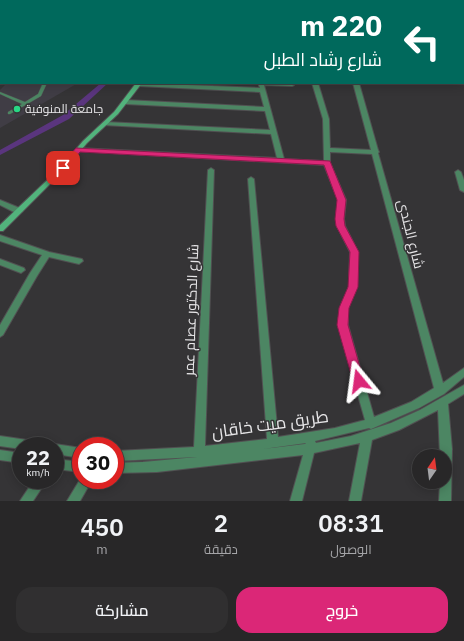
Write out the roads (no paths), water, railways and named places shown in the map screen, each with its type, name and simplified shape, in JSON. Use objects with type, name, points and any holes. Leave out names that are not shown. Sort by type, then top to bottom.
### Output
[{"type":"main road","points":[[0,229],[63,168],[78,150],[105,124],[125,102],[138,84]]},
{"type":"street","points":[[138,84],[262,90]]},
{"type":"street","points":[[262,84],[262,90],[281,161]]},
{"type":"street","points":[[315,84],[326,119],[327,163],[342,200],[340,226],[354,252],[353,287],[344,308],[342,325],[371,424]]},
{"type":"street","name":"شارع الجندى","points":[[356,84],[440,391]]},
{"type":"street","points":[[125,102],[268,109]]},
{"type":"street","points":[[105,124],[273,132]]},
{"type":"street","points":[[78,150],[327,163]]},
{"type":"street","points":[[326,150],[376,152]]},
{"type":"street","name":"شارع الدكتور عصام عمر","points":[[199,452],[211,170]]},
{"type":"street","points":[[458,172],[464,190]]},
{"type":"street","points":[[251,179],[273,442]]},
{"type":"street","points":[[0,202],[19,211]]},
{"type":"street","points":[[0,238],[78,262]]},
{"type":"street","points":[[0,333],[33,275],[48,254]]},
{"type":"street","points":[[0,262],[21,270]]},
{"type":"street","name":"طريق ميت خاقان","points":[[124,456],[163,456],[199,452],[313,436],[371,424],[406,409],[440,391],[464,372]]},
{"type":"street","name":"طريق ميت خاقان","points":[[124,468],[144,468],[342,443],[366,436],[409,419],[443,402],[464,389]]},
{"type":"street","points":[[443,402],[446,449],[445,501]]},
{"type":"street","points":[[296,501],[313,436]]},
{"type":"street","points":[[355,501],[366,436]]},
{"type":"street","points":[[0,441],[12,443]]},
{"type":"street","points":[[0,455],[12,457]]},
{"type":"street","points":[[26,501],[35,489]]},
{"type":"street","points":[[73,501],[80,489]]},
{"type":"lane","points":[[9,113],[40,95],[45,84]]},
{"type":"lane","points":[[0,93],[25,104]]},
{"type":"waterway","points":[[0,153],[66,117],[104,84]]},
{"type":"place","name":"جامعة المنوفية","points":[[17,109]]}]
